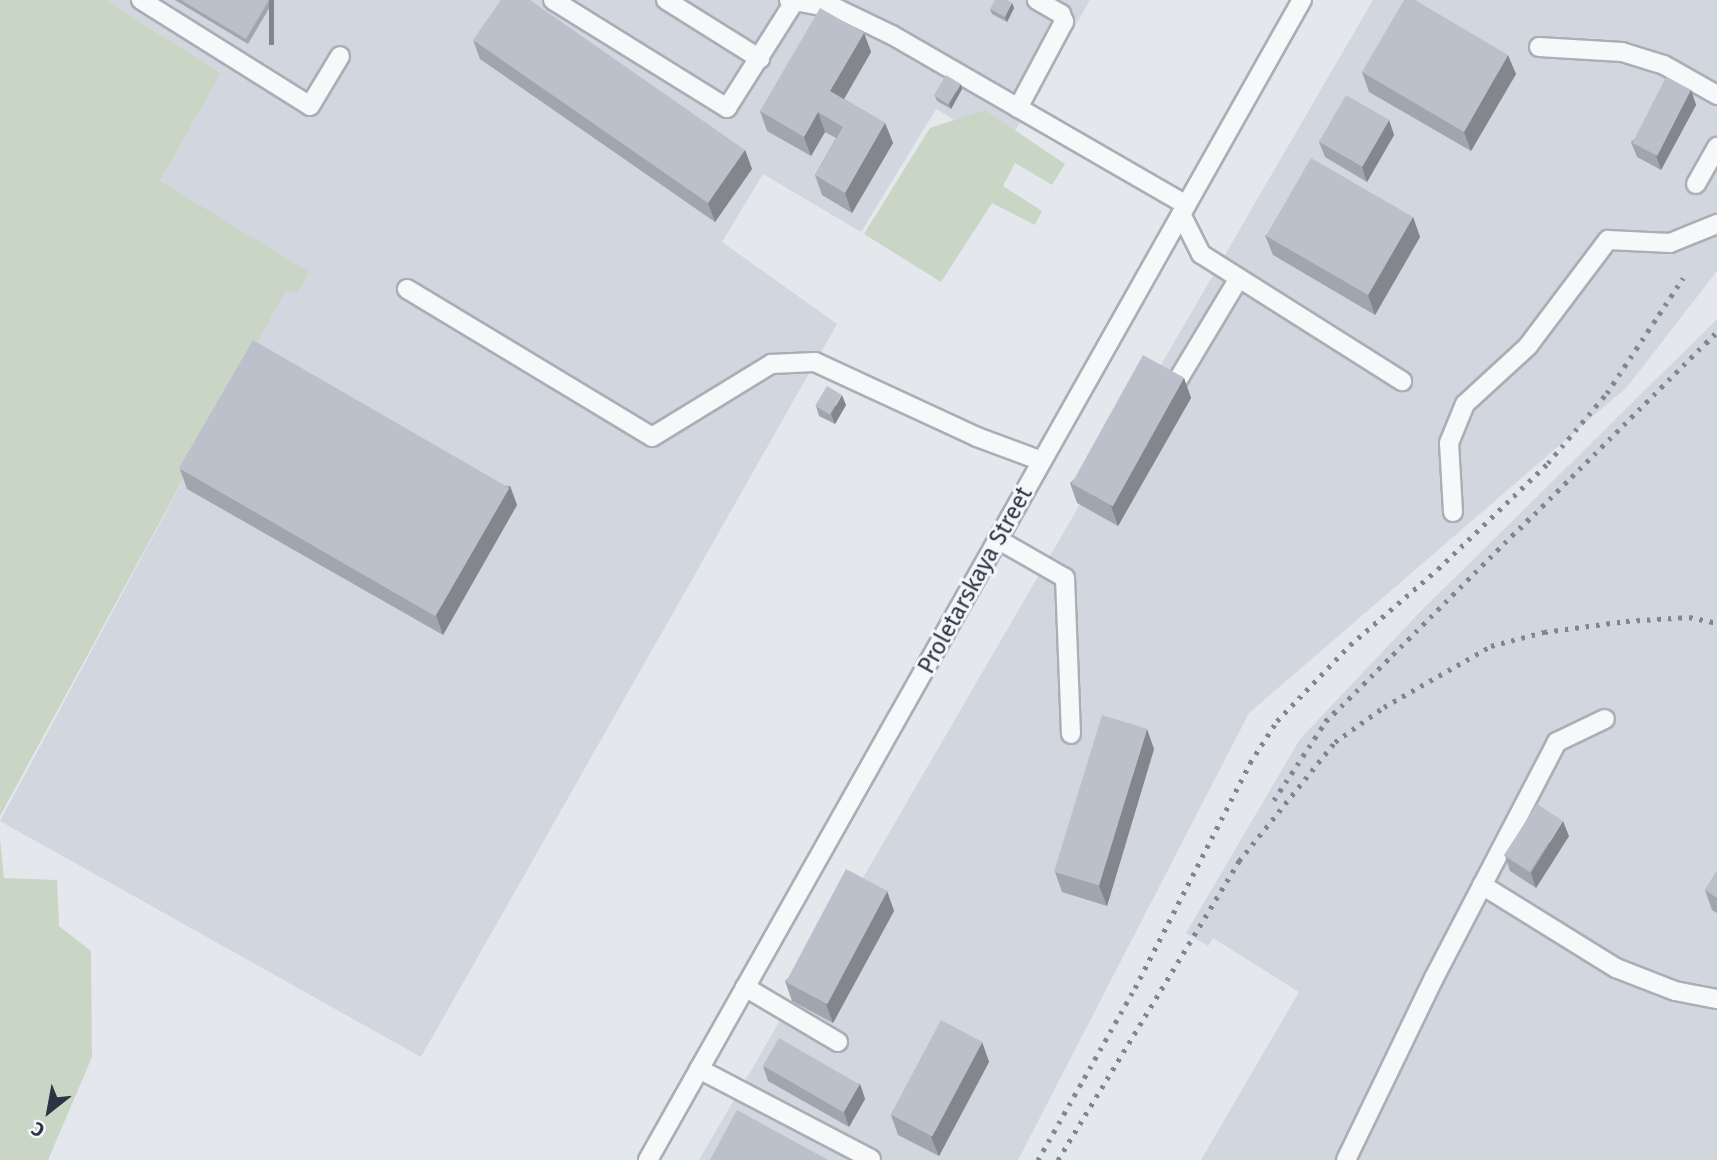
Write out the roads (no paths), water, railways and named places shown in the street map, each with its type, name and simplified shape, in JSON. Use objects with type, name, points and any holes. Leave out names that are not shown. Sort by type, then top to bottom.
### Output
[{"type":"street","points":[[141,0],[310,106],[340,56]]},
{"type":"street","points":[[553,0],[719,107],[733,104],[792,1],[838,9],[892,35],[1018,108],[1184,210],[1201,254],[1402,381]]},
{"type":"street","points":[[666,0],[760,59]]},
{"type":"street","points":[[1018,108],[1064,22],[1061,14],[1037,0]]},
{"type":"street","name":"Proletarskaya Street","points":[[648,1160],[1302,0]]},
{"type":"street","points":[[1539,47],[1622,52],[1664,65],[1717,95]]},
{"type":"street","points":[[1696,184],[1717,147]]},
{"type":"street","points":[[1453,512],[1449,443],[1465,404],[1528,346],[1608,240],[1670,243],[1717,224]]},
{"type":"street","points":[[1177,383],[1239,278]]},
{"type":"street","points":[[407,289],[652,437],[771,364],[815,362],[977,437],[1042,461]]},
{"type":"street","points":[[997,540],[1065,578],[1072,734]]},
{"type":"street","points":[[1346,1160],[1482,885],[1557,742],[1605,719]]},
{"type":"street","points":[[1482,885],[1616,968],[1675,991],[1717,999]]},
{"type":"street","points":[[745,987],[838,1042]]},
{"type":"street","points":[[699,1069],[871,1158]]},
{"type":"railway","points":[[1038,1160],[1135,988],[1250,763],[1277,721],[1350,645],[1438,569],[1548,463],[1607,393],[1683,278]]},
{"type":"railway","points":[[1274,800],[1326,721],[1717,332]]},
{"type":"railway","points":[[1058,1160],[1239,861],[1335,742],[1384,707],[1491,646],[1544,632],[1626,621],[1689,617],[1717,623]]}]
